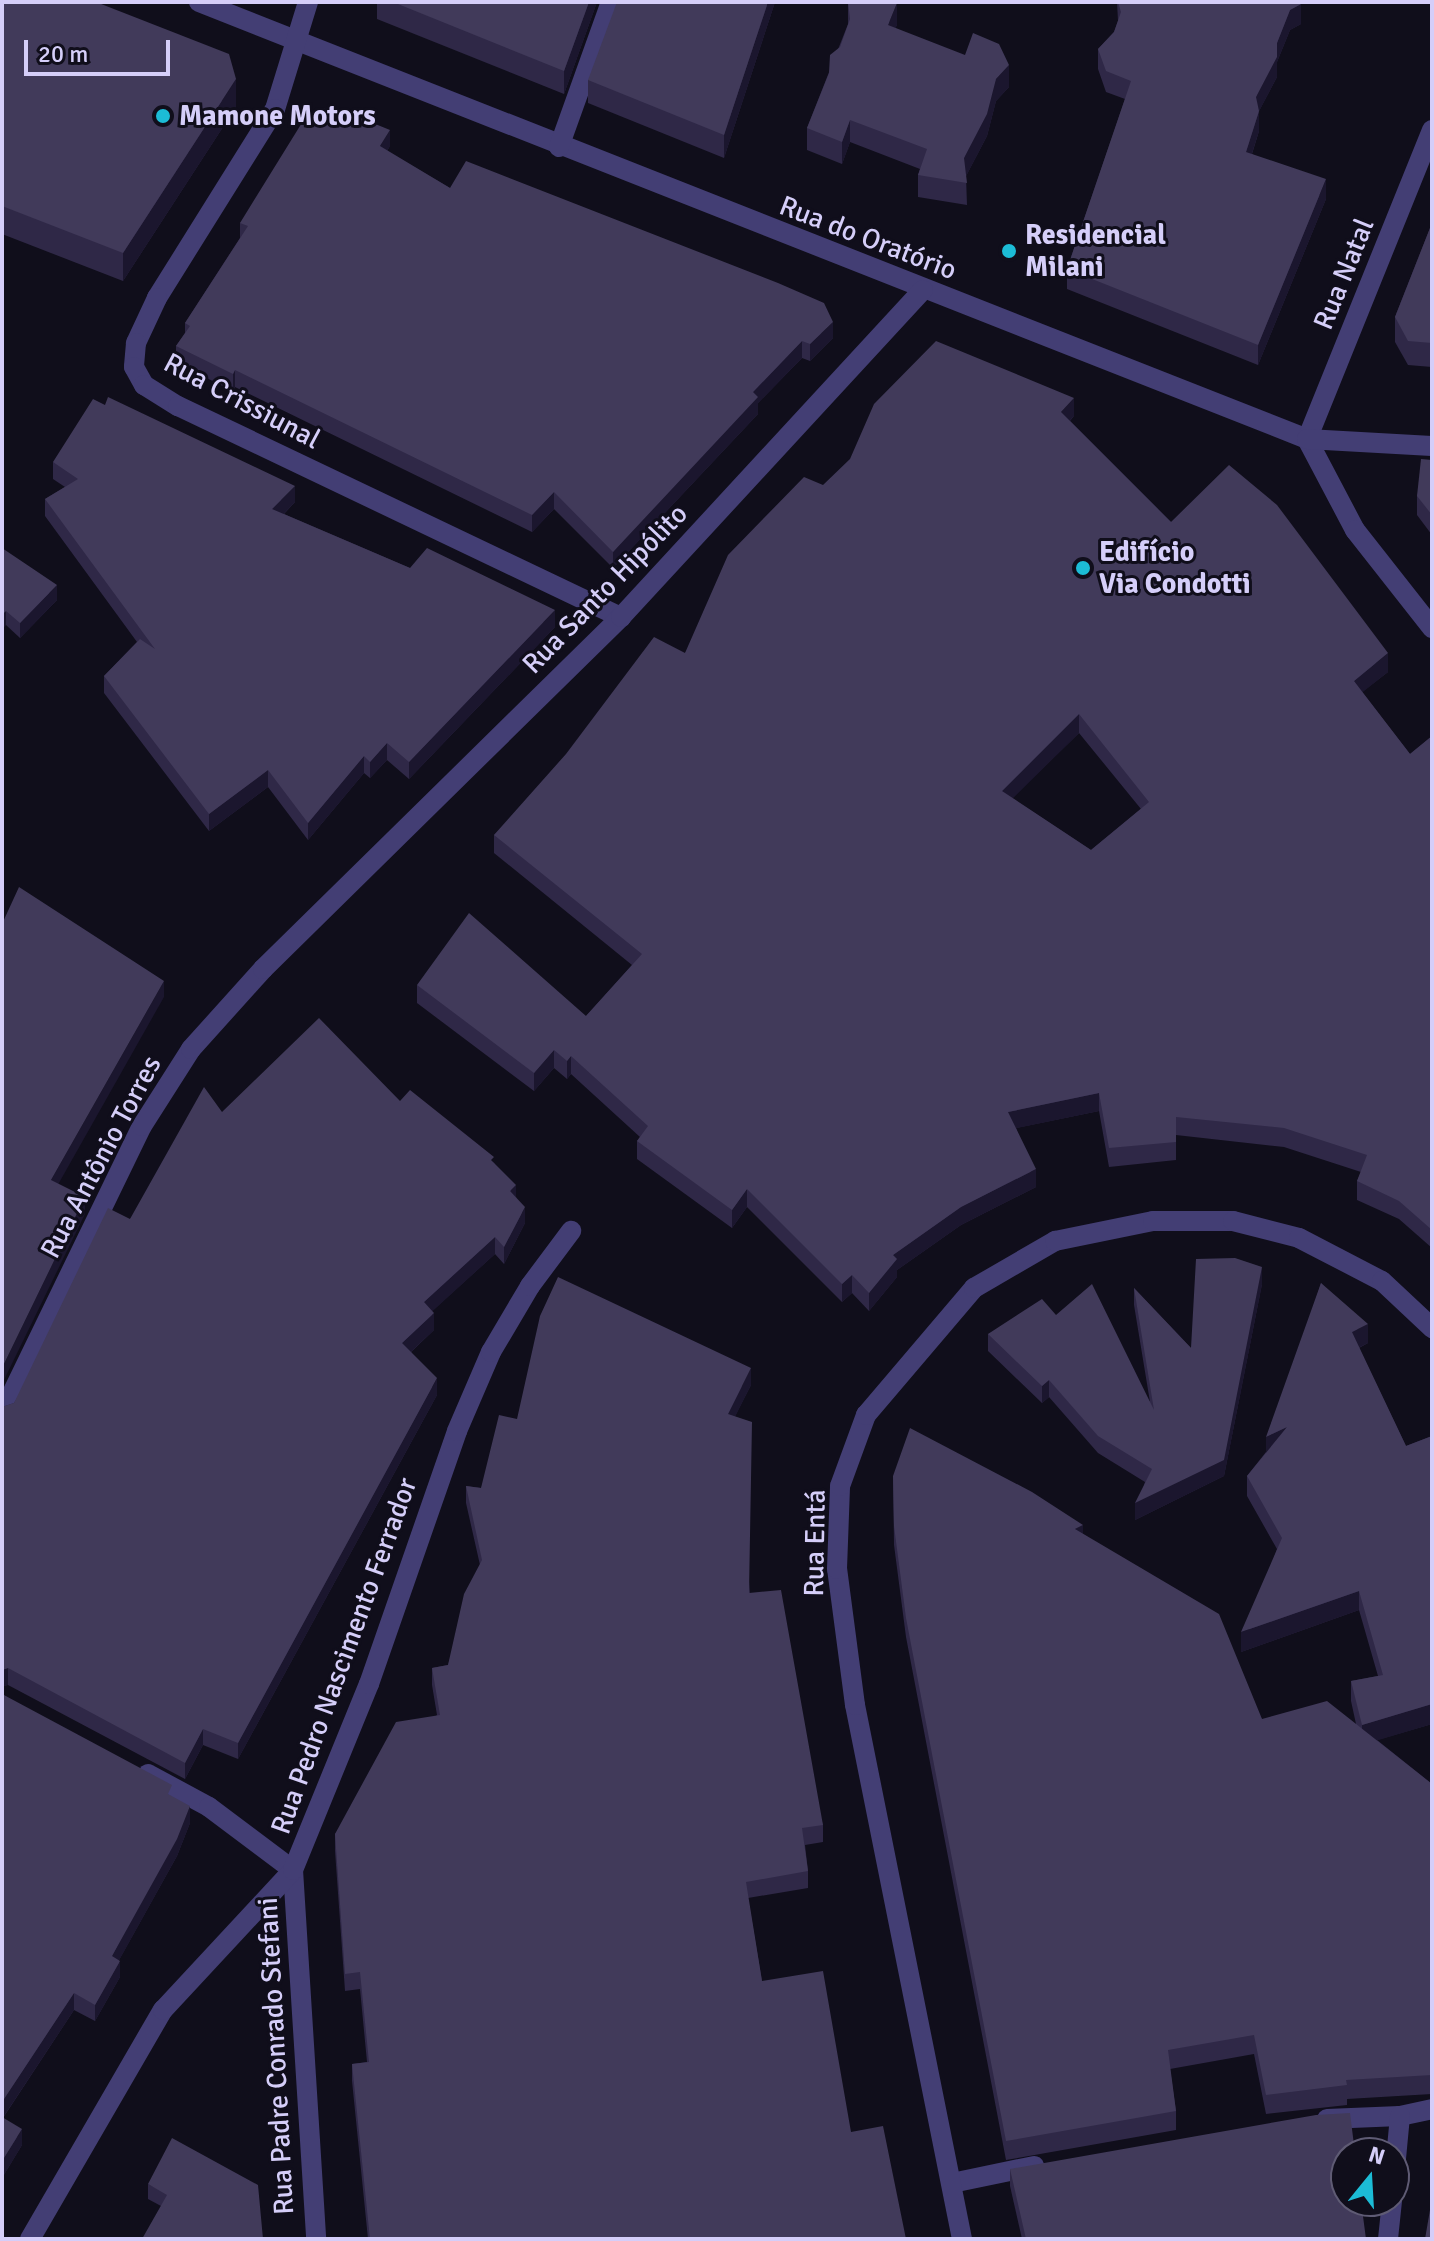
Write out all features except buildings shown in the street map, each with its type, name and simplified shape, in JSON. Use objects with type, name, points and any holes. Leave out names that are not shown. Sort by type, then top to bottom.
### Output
[{"type":"street","name":"Rua do Oratório","points":[[199,2],[559,147],[1307,439],[1432,446]]},
{"type":"street","name":"Rua Crissiunal","points":[[308,2],[275,109],[157,298],[136,343],[134,367],[144,385],[178,406],[621,617]]},
{"type":"street","points":[[559,147],[611,2]]},
{"type":"street","name":"Rua Natal","points":[[1307,439],[1432,130]]},
{"type":"street","name":"Rua Santo Hipólito","points":[[316,916],[621,617],[923,290]]},
{"type":"street","points":[[1307,439],[1355,530],[1432,628]]},
{"type":"street","name":"Rua Antônio Torres","points":[[2,1414],[142,1126],[191,1049],[316,916]]},
{"type":"street","name":"Rua Entá","points":[[962,2239],[855,1705],[837,1569],[840,1486],[866,1415],[974,1288],[1055,1241],[1153,1221],[1233,1221],[1299,1238],[1382,1281],[1432,1328]]},
{"type":"street","name":"Rua Pedro Nascimento Ferrador","points":[[30,2239],[163,2010],[293,1870],[369,1684],[457,1431],[491,1352],[571,1231]]},
{"type":"street","points":[[126,1762],[209,1807],[293,1870]]},
{"type":"street","name":"Rua Padre Conrado Stefani","points":[[293,1870],[316,2239]]},
{"type":"street","points":[[1299,2122],[1400,2116],[1432,2109]]},
{"type":"street","points":[[1398,2137],[1400,2116]]},
{"type":"street","points":[[952,2183],[1052,2162]]},
{"type":"street","points":[[1388,2239],[1390,2217]]},
{"type":"place","name":"Mamone Motors","points":[[163,116]]},
{"type":"place","name":"Residencial Milani","points":[[1009,251]]},
{"type":"place","name":"Edifício Via Condotti","points":[[1083,568]]}]
